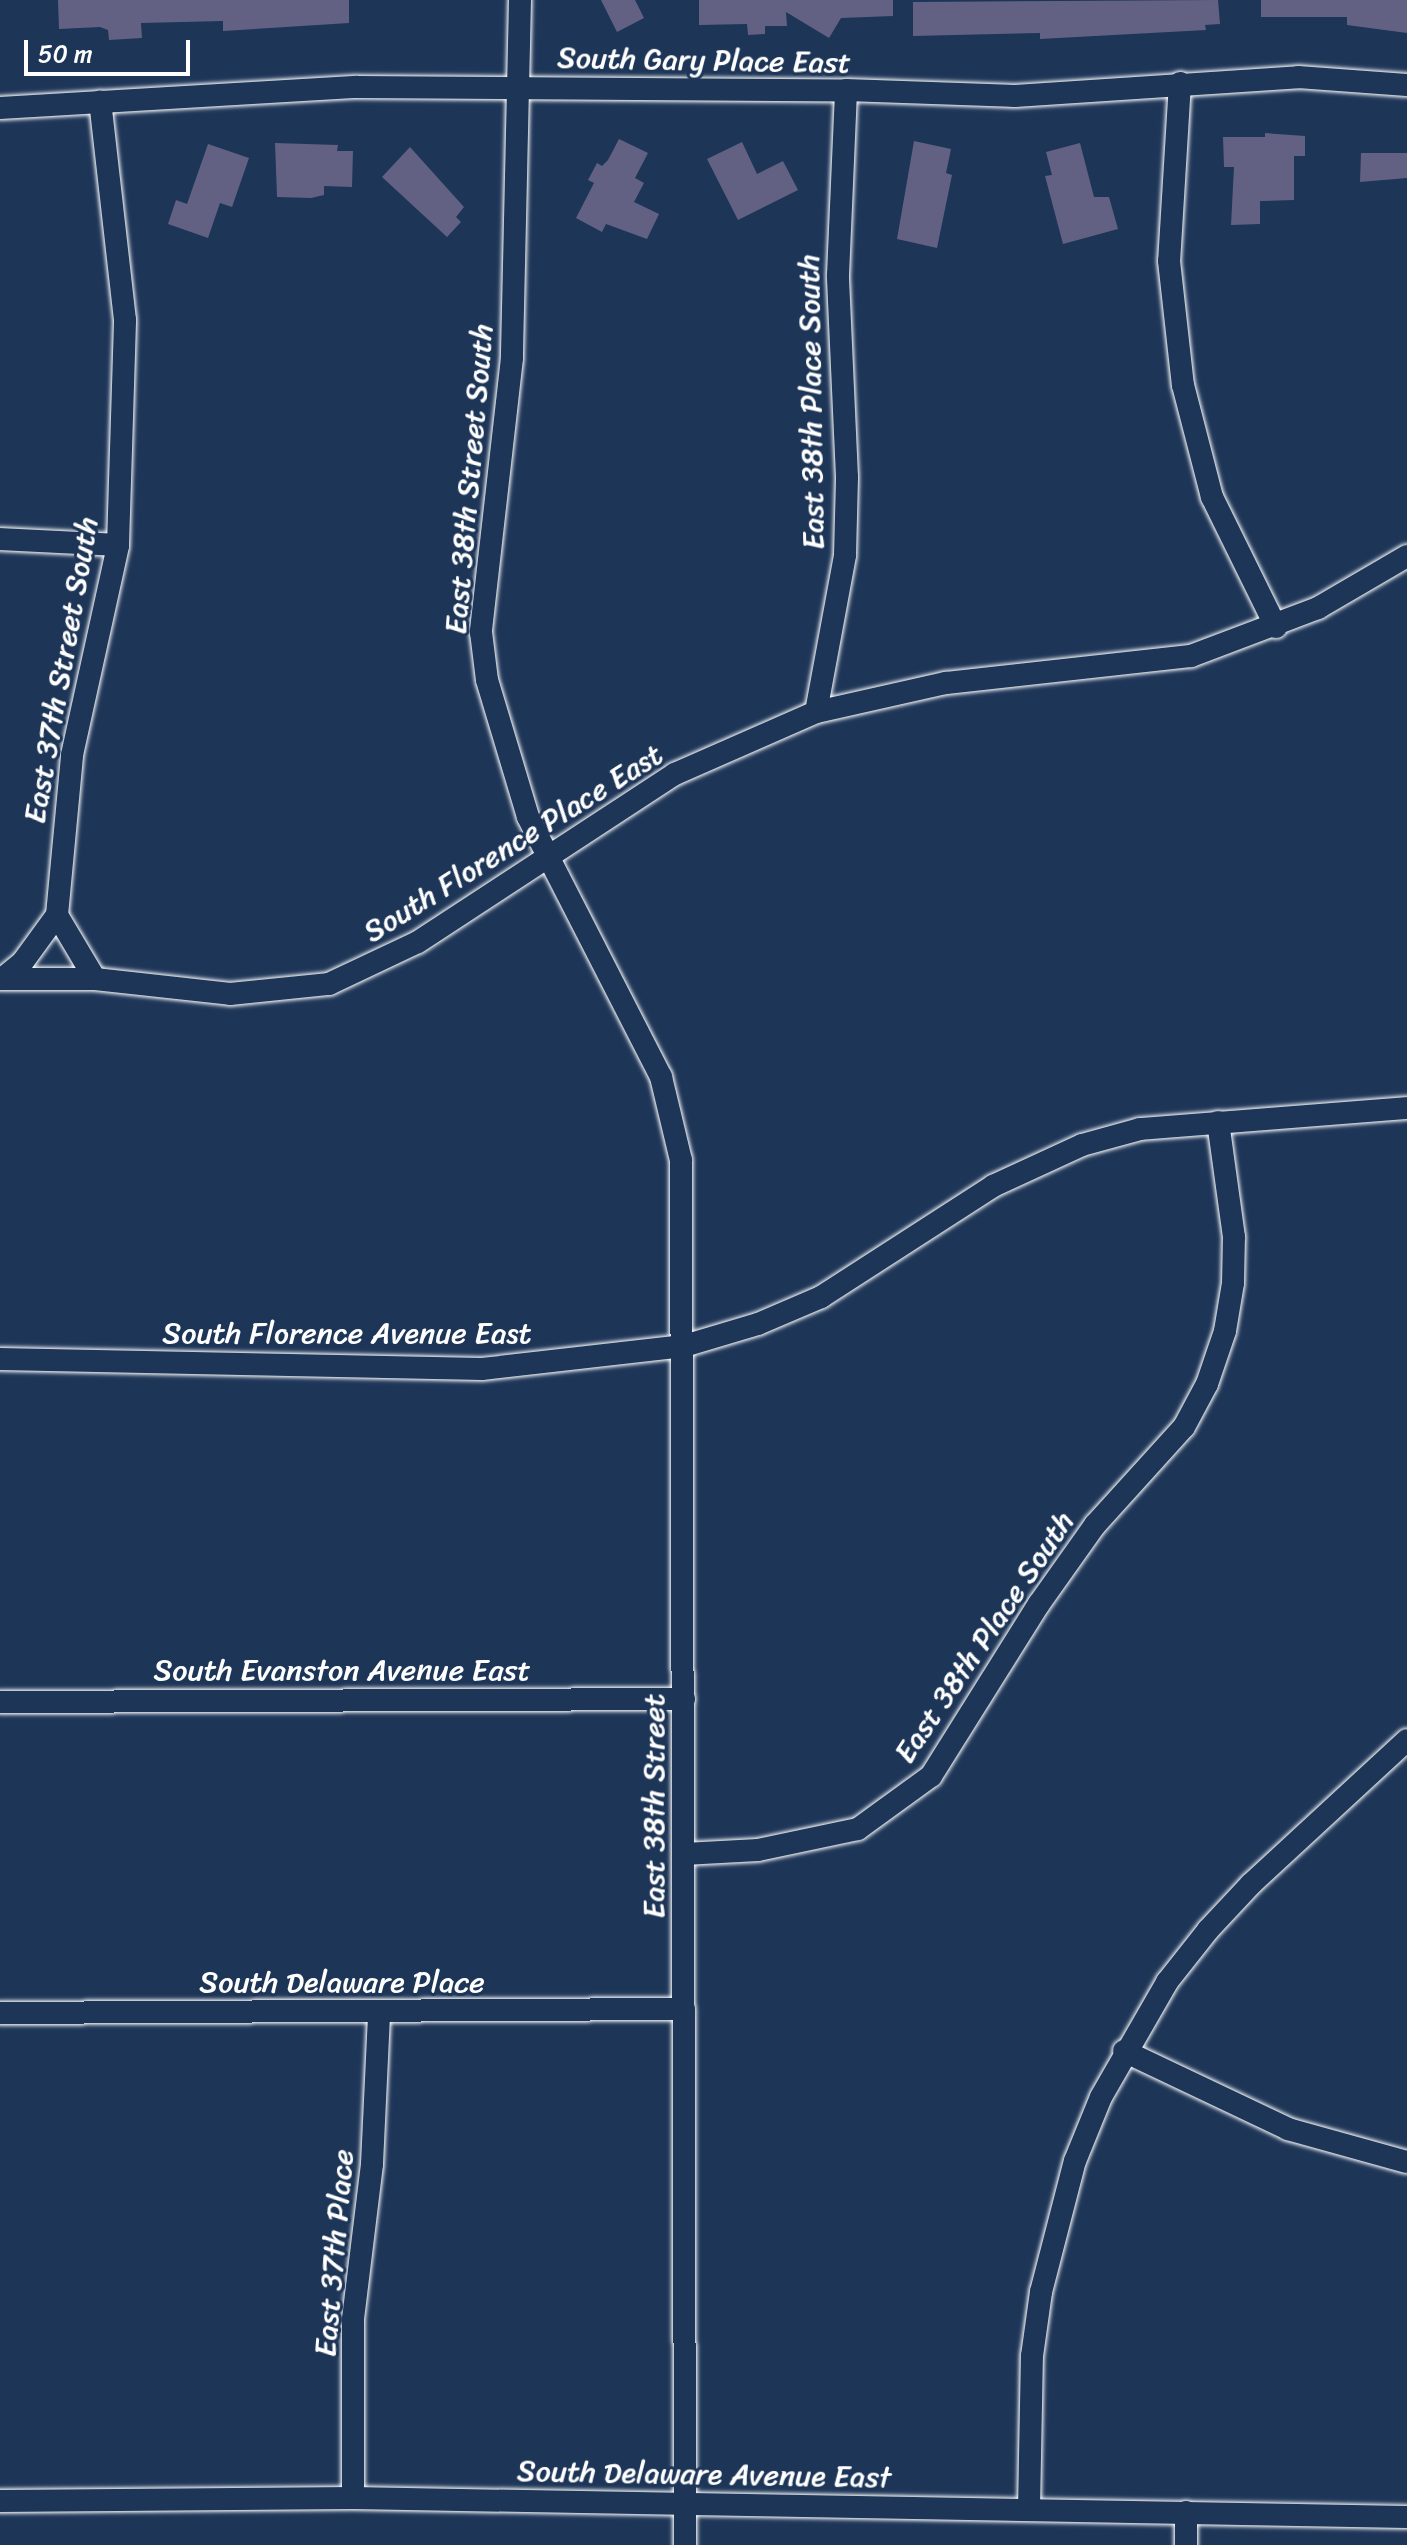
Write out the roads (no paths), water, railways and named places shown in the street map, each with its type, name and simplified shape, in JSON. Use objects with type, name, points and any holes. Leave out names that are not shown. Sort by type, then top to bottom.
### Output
[{"type":"street","name":"East 38th Street South","points":[[520,0],[521,88],[512,358],[481,632],[487,680],[523,802],[657,1069]]},
{"type":"street","name":"South Gary Place East","points":[[0,108],[357,87],[846,90],[1015,96],[1298,77],[1407,85]]},
{"type":"street","points":[[1180,83],[1169,261],[1183,385],[1212,497],[1276,627]]},
{"type":"street","name":"East 38th Place South","points":[[816,712],[845,555],[847,477],[838,275],[846,90]]},
{"type":"street","name":"East 37th Street South","points":[[57,915],[72,755],[118,545],[125,320],[100,101]]},
{"type":"street","points":[[0,539],[118,545]]},
{"type":"street","name":"South Florence Place East","points":[[1,979],[95,979],[230,994],[329,984],[418,942],[675,774],[816,712],[946,683],[1191,656],[1276,627],[1407,556]]},
{"type":"street","points":[[1,979],[22,963],[57,915],[95,979]]},
{"type":"street","name":"East 38th Street","points":[[657,1069],[681,1160],[684,1346],[685,2545]]},
{"type":"street","name":"South Florence Avenue East","points":[[0,1359],[482,1369],[684,1346],[758,1324],[821,1297],[1040,1161],[1140,1129],[1407,1108]]},
{"type":"street","name":"East 38th Place South","points":[[684,1854],[758,1850],[858,1829],[892,1809],[939,1765],[1039,1604],[1095,1525],[1184,1427],[1207,1384],[1225,1331],[1233,1283],[1234,1237],[1218,1122]]},
{"type":"street","name":"South Evanston Avenue East","points":[[0,1702],[684,1699]]},
{"type":"street","points":[[1029,2509],[1032,2356],[1041,2292],[1075,2161],[1124,2051],[1167,1982],[1208,1930],[1251,1884],[1407,1740]]},
{"type":"street","name":"South Delaware Place","points":[[0,2013],[684,2009]]},
{"type":"street","name":"East 37th Place","points":[[353,2498],[353,2319],[372,2164],[379,2013]]},
{"type":"street","points":[[1124,2051],[1288,2129],[1407,2162]]},
{"type":"street","name":"South Delaware Avenue East","points":[[0,2501],[353,2498],[1407,2517]]},
{"type":"street","points":[[1186,2512],[1186,2545]]}]
